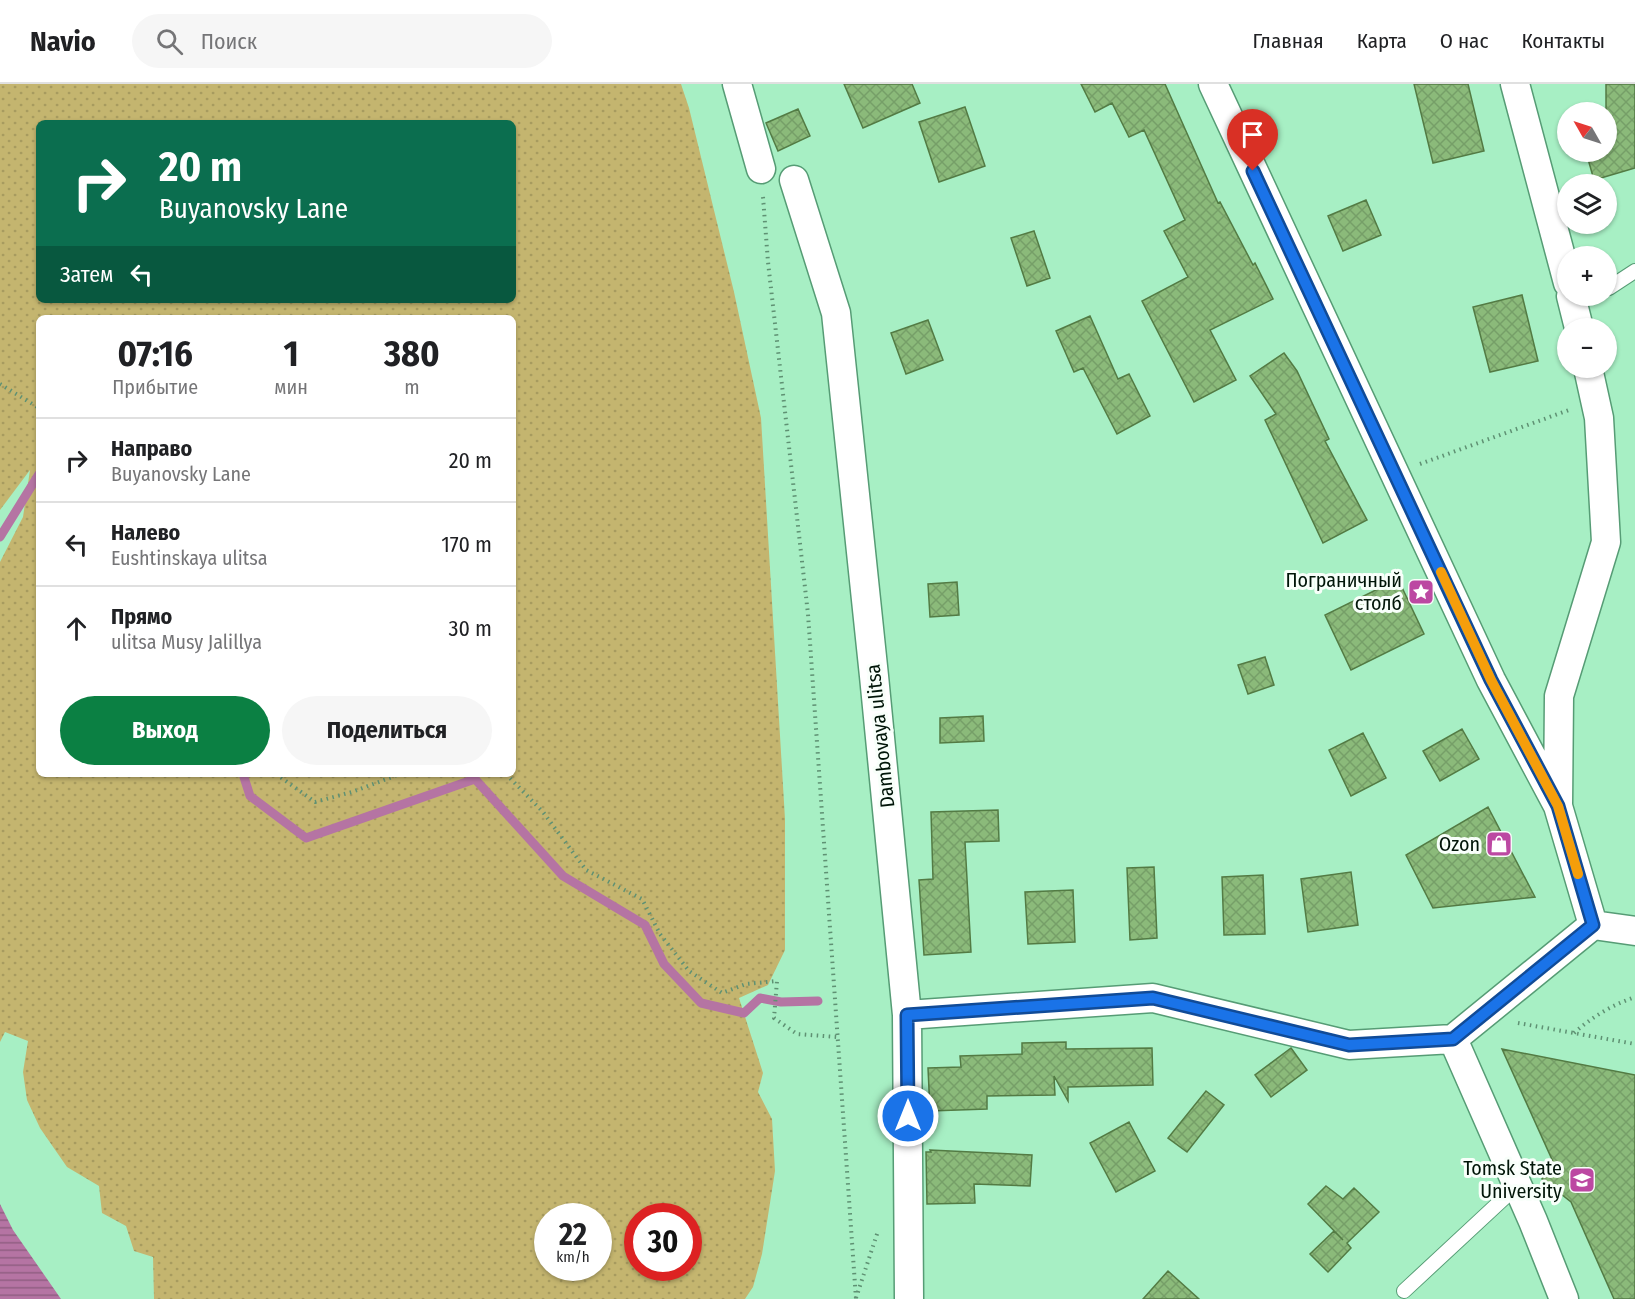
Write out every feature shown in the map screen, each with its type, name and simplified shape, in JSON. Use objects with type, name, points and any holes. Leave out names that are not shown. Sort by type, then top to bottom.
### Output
[{"type":"street","points":[[736,84],[761,169]]},
{"type":"street","points":[[1213,84],[1491,680],[1558,806],[1593,925]]},
{"type":"street","points":[[1515,84],[1558,246]]},
{"type":"street","name":"Dambovaya ulitsa","points":[[794,180],[836,313],[875,688],[907,1015],[909,1299]]},
{"type":"street","points":[[1558,806],[1559,696],[1606,542],[1599,418],[1590,378]]},
{"type":"street","points":[[907,1015],[1153,998],[1349,1045],[1453,1039],[1593,925],[1635,932]]},
{"type":"street","points":[[1453,1039],[1564,1299]]},
{"type":"lane","points":[[1617,283],[1635,271]]},
{"type":"lane","points":[[1404,1291],[1517,1186]]},
{"type":"path","points":[[761,169],[770,273],[808,614],[856,1299]]},
{"type":"path","points":[[0,384],[36,406]]},
{"type":"path","points":[[1394,473],[1595,400]]},
{"type":"path","points":[[280,777],[315,802],[352,792],[392,777]]},
{"type":"path","points":[[509,777],[543,812],[586,870],[642,899],[660,934],[689,971],[722,993],[746,984],[777,981],[774,1018],[797,1034],[837,1037]]},
{"type":"path","points":[[1573,1033],[1590,1019],[1635,997]]},
{"type":"path","points":[[1482,1017],[1635,1044]]},
{"type":"shaded area","points":[[0,84],[681,84],[689,108],[734,292],[761,418],[785,819],[785,950],[768,985],[739,998],[763,1073],[758,1092],[772,1119],[775,1171],[762,1254],[753,1287],[745,1299],[154,1299],[153,1257],[134,1251],[126,1226],[102,1213],[99,1186],[67,1167],[40,1128],[27,1100],[23,1072],[28,1041],[5,1032],[0,1042],[0,562],[23,517],[30,470],[0,510]]},
{"type":"shaded area","points":[[0,1204],[13,1230],[61,1299],[0,1299]]},
{"type":"building","points":[[844,84],[912,84],[920,103],[863,128]]},
{"type":"building","points":[[1081,84],[1165,84],[1218,203],[1220,202],[1253,265],[1255,263],[1273,299],[1210,330],[1236,380],[1194,402],[1142,301],[1188,277],[1164,231],[1185,220],[1144,130],[1129,137],[1112,103],[1095,112]]},
{"type":"building","points":[[1414,84],[1468,84],[1484,151],[1433,163]]},
{"type":"building","points":[[1606,84],[1635,84],[1635,168],[1614,174],[1592,174],[1589,162],[1617,162],[1617,102],[1606,102]]},
{"type":"building","points":[[965,107],[985,166],[939,182],[919,122]]},
{"type":"building","points":[[798,109],[810,136],[778,151],[766,123]]},
{"type":"building","points":[[1366,200],[1381,235],[1343,251],[1328,216]]},
{"type":"building","points":[[1034,231],[1050,278],[1027,286],[1011,238]]},
{"type":"building","points":[[1522,295],[1538,361],[1490,372],[1473,307]]},
{"type":"building","points":[[1090,316],[1118,379],[1129,374],[1150,416],[1117,434],[1083,368],[1074,372],[1056,331]]},
{"type":"building","points":[[928,320],[943,360],[906,374],[891,333]]},
{"type":"building","points":[[1284,353],[1297,371],[1329,439],[1325,441],[1367,520],[1323,543],[1265,420],[1276,414],[1250,376]]},
{"type":"building","points":[[1398,579],[1424,634],[1351,670],[1325,615]]},
{"type":"building","points":[[957,582],[959,615],[930,617],[928,584]]},
{"type":"building","points":[[1265,657],[1274,685],[1248,694],[1238,665]]},
{"type":"building","points":[[983,716],[984,741],[940,743],[940,718]]},
{"type":"building","points":[[1462,729],[1479,759],[1440,781],[1423,751]]},
{"type":"building","points":[[1363,733],[1386,778],[1351,796],[1329,750]]},
{"type":"building","points":[[1488,807],[1535,897],[1433,908],[1406,855]]},
{"type":"building","points":[[998,810],[999,841],[965,842],[971,952],[924,955],[919,880],[933,879],[931,812]]},
{"type":"building","points":[[1154,867],[1157,938],[1130,940],[1127,868]]},
{"type":"building","points":[[1351,872],[1358,925],[1308,932],[1301,879]]},
{"type":"building","points":[[1263,875],[1265,934],[1224,935],[1222,877]]},
{"type":"building","points":[[1073,890],[1075,942],[1028,944],[1025,892]]},
{"type":"building","points":[[1066,1042],[1066,1049],[1152,1048],[1153,1085],[1068,1087],[1068,1101],[1054,1076],[1055,1095],[987,1096],[987,1109],[930,1111],[928,1068],[961,1067],[960,1056],[1022,1054],[1022,1043]]},
{"type":"building","points":[[1291,1048],[1307,1070],[1271,1097],[1255,1075]]},
{"type":"building","points":[[1502,1049],[1635,1075],[1635,1299],[1614,1299],[1571,1202],[1542,1179],[1554,1164]]},
{"type":"building","points":[[1206,1091],[1224,1105],[1187,1152],[1168,1138]]},
{"type":"building","points":[[1129,1122],[1155,1171],[1116,1192],[1090,1143]]},
{"type":"building","points":[[930,1150],[1032,1155],[1030,1186],[974,1184],[975,1203],[927,1204],[926,1152],[931,1152]]},
{"type":"building","points":[[1326,1186],[1343,1199],[1354,1188],[1379,1212],[1347,1243],[1351,1248],[1328,1272],[1310,1254],[1334,1231],[1343,1240],[1308,1204]]},
{"type":"building","points":[[1168,1271],[1199,1299],[1143,1299]]},
{"type":"waterway","points":[[0,537],[36,479]]},
{"type":"waterway","points":[[244,777],[250,796],[306,838],[475,779],[563,876],[645,925],[664,964],[701,1003],[744,1013],[760,998],[781,1002],[818,1001]]},
{"type":"slow traffic","points":[[1441,572],[1491,680],[1558,806],[1578,874]]},
{"type":"place","name":"Пограничный столб","points":[[1421,592]]},
{"type":"place","name":"Ozon","points":[[1499,844]]},
{"type":"place","name":"Tomsk State University","points":[[1582,1180]]},
{"type":"route","points":[[908,1116],[907,1015],[1153,998],[1349,1045],[1453,1039],[1593,925],[1558,806],[1491,680],[1253,171]]}]
